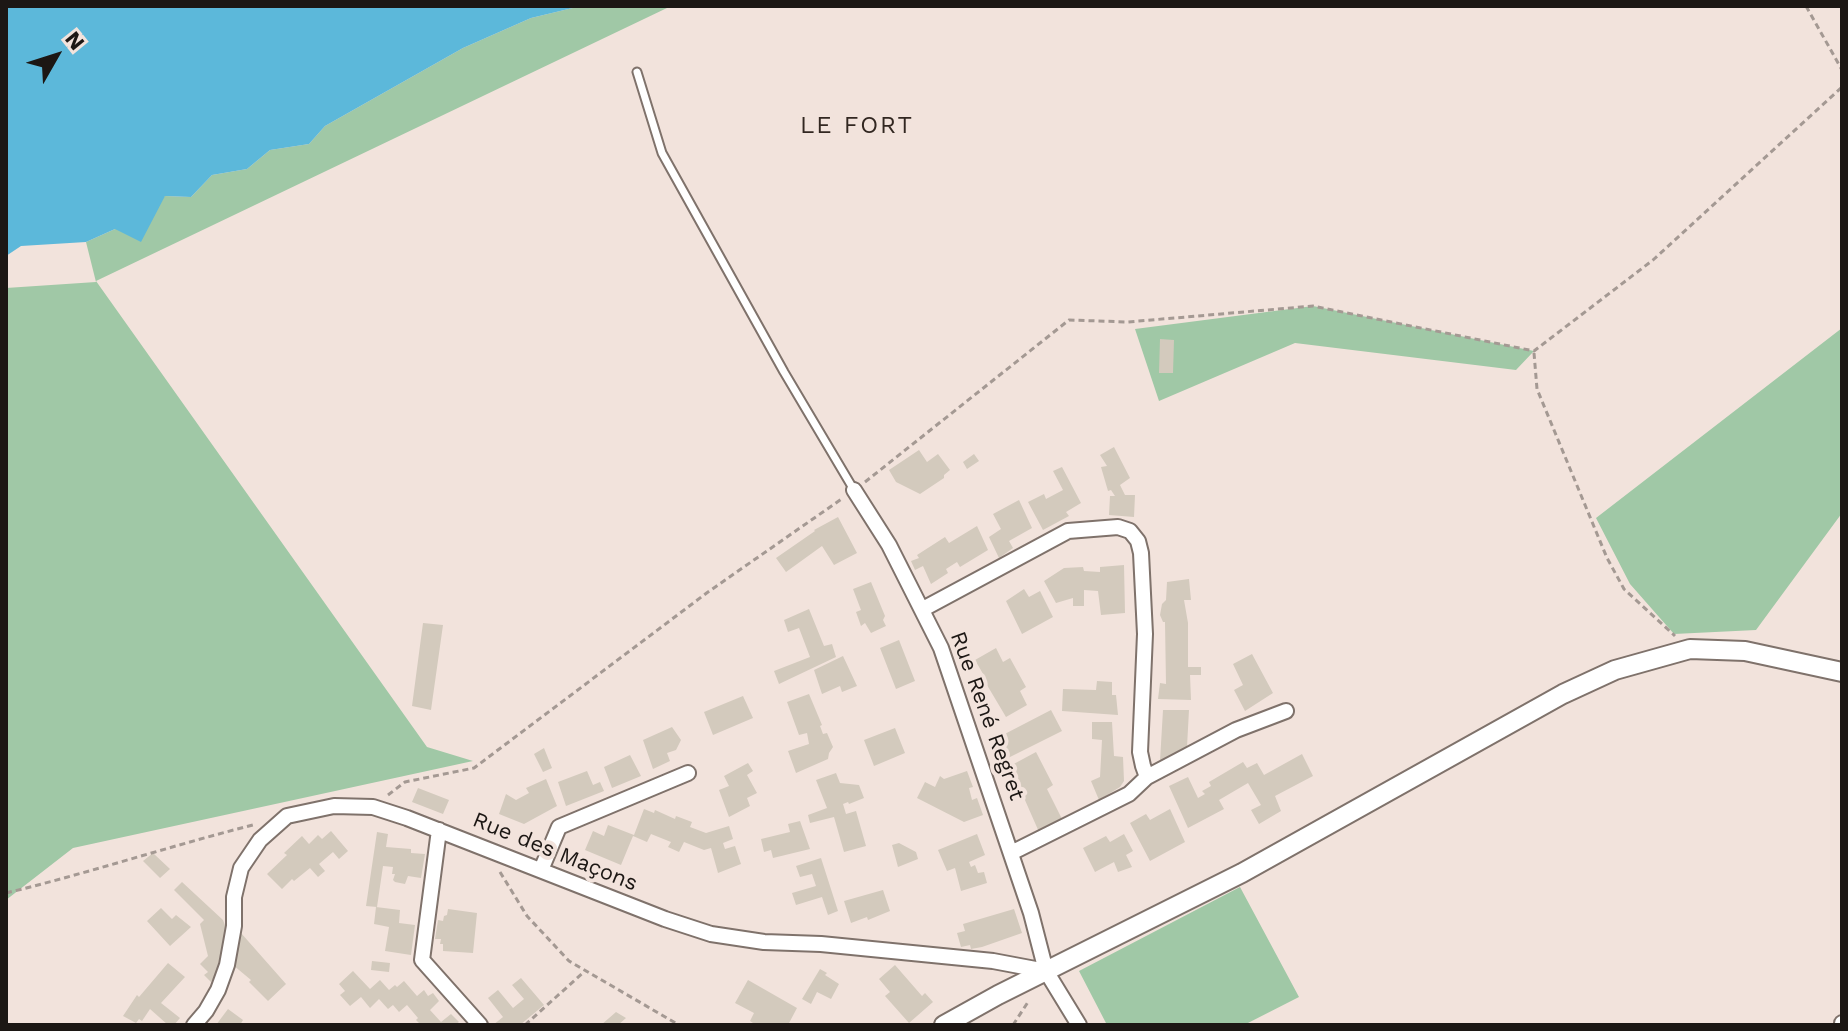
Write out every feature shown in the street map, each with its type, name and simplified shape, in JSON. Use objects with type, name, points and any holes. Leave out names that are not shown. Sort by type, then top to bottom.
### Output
[{"type":"street","name":"Rue René Regret","points":[[854,490],[889,545],[941,648],[1031,913],[1046,971],[1079,1025]]},
{"type":"street","points":[[923,609],[1068,531],[1118,527],[1130,531],[1138,541],[1141,553],[1145,634],[1140,752],[1147,777]]},
{"type":"street","points":[[944,1025],[1242,873],[1563,694],[1615,670],[1690,649],[1745,651],[1842,672]]},
{"type":"street","points":[[1011,853],[1129,794],[1147,777],[1236,730],[1286,711]]},
{"type":"street","points":[[541,870],[559,827],[688,773]]},
{"type":"street","name":"Rue des Maçons","points":[[287,816],[334,806],[373,807],[711,934],[764,942],[849,946],[993,961],[1046,971]]},
{"type":"street","points":[[194,1025],[218,990],[227,965],[234,926],[234,897],[241,868],[260,840],[287,816]]},
{"type":"street","points":[[439,830],[422,960],[480,1025]]},
{"type":"lane","points":[[637,72],[662,153],[784,372],[854,490]]},
{"type":"path","points":[[1806,6],[1842,70]]},
{"type":"path","points":[[373,807],[405,782],[474,768],[708,592],[854,490],[1069,320],[1128,322],[1313,306],[1534,351],[1653,260],[1842,87]]},
{"type":"path","points":[[1534,351],[1537,389],[1607,558],[1624,589],[1690,649]]},
{"type":"path","points":[[6,893],[287,816]]},
{"type":"path","points":[[485,848],[527,916],[569,961],[679,1025]]},
{"type":"path","points":[[525,1025],[585,970]]},
{"type":"path","points":[[1013,1025],[1034,993]]},
{"type":"green space","points":[[581,6],[674,6],[96,281],[427,747],[473,761],[73,848],[6,900],[6,288],[96,282],[86,242],[115,229],[165,196],[191,197],[212,175],[247,169],[270,150],[309,144],[325,126],[463,48],[531,18]]},
{"type":"green space","points":[[1313,306],[1534,351],[1516,370],[1295,343],[1159,401],[1135,329]]},
{"type":"green space","points":[[1842,328],[1842,513],[1756,630],[1674,634],[1630,584],[1596,518]]},
{"type":"green space","points":[[1240,887],[1299,997],[1244,1025],[1107,1025],[1079,971]]},
{"type":"water","points":[[6,6],[581,6],[531,18],[463,48],[325,126],[309,144],[270,150],[247,169],[212,175],[191,197],[165,196],[141,242],[115,229],[86,242],[21,246],[6,256]]},
{"type":"building","points":[[1160,339],[1174,340],[1173,373],[1159,373]]},
{"type":"building","points":[[1114,447],[1130,478],[1120,485],[1125,495],[1135,495],[1134,517],[1109,515],[1110,496],[1115,496],[1111,490],[1108,491],[1101,467],[1107,466],[1100,455]]},
{"type":"building","points":[[919,450],[927,462],[938,454],[950,470],[944,478],[920,494],[896,482],[889,470]]},
{"type":"building","points":[[974,454],[979,461],[967,469],[963,462]]},
{"type":"building","points":[[1062,467],[1081,503],[1066,512],[1069,516],[1043,530],[1028,502],[1044,494],[1046,499],[1063,490],[1053,471]]},
{"type":"building","points":[[1019,500],[1032,528],[1009,541],[1013,548],[999,558],[989,537],[1001,529],[993,514]]},
{"type":"building","points":[[838,517],[857,553],[834,565],[822,546],[786,572],[776,558]]},
{"type":"building","points":[[977,526],[988,550],[960,567],[957,562],[946,569],[948,573],[931,584],[923,566],[915,570],[911,561],[919,558],[917,555],[945,537],[949,543]]},
{"type":"building","points":[[1124,565],[1125,613],[1101,615],[1098,591],[1084,590],[1084,606],[1073,606],[1073,598],[1056,603],[1044,581],[1064,568],[1083,567],[1084,571],[1100,572],[1100,567]]},
{"type":"building","points":[[1189,579],[1191,600],[1184,600],[1188,623],[1188,667],[1201,667],[1201,675],[1190,675],[1191,700],[1158,699],[1160,683],[1166,684],[1165,622],[1160,615],[1166,600],[1167,582]]},
{"type":"building","points":[[871,582],[886,626],[871,633],[865,623],[861,626],[856,612],[861,610],[853,589]]},
{"type":"building","points":[[1024,589],[1029,597],[1040,591],[1053,617],[1022,634],[1006,601]]},
{"type":"building","points":[[809,609],[824,646],[832,644],[836,657],[779,684],[774,671],[810,657],[799,628],[788,632],[784,620]]},
{"type":"building","points":[[423,623],[443,625],[431,710],[412,706]]},
{"type":"building","points":[[899,640],[915,681],[896,689],[880,648]]},
{"type":"building","points":[[996,648],[1003,662],[1010,658],[1026,687],[1020,691],[1027,705],[1006,717],[975,660]]},
{"type":"building","points":[[1252,654],[1273,693],[1245,711],[1234,690],[1243,685],[1233,664]]},
{"type":"building","points":[[843,656],[857,686],[842,692],[840,686],[822,694],[814,670]]},
{"type":"building","points":[[1097,681],[1112,682],[1118,715],[1062,711],[1063,689],[1096,690]]},
{"type":"building","points":[[809,694],[823,734],[827,733],[833,747],[828,759],[796,773],[788,751],[809,744],[807,733],[799,735],[787,702]]},
{"type":"building","points":[[743,696],[753,718],[713,735],[704,712]]},
{"type":"building","points":[[1051,710],[1062,731],[1006,759],[997,738]]},
{"type":"building","points":[[1163,710],[1189,710],[1187,747],[1160,761]]},
{"type":"building","points":[[1092,722],[1112,722],[1114,756],[1123,757],[1124,781],[1099,800],[1091,781],[1100,777],[1102,740],[1092,739]]},
{"type":"building","points":[[672,727],[681,740],[676,750],[667,753],[670,761],[653,769],[643,740]]},
{"type":"building","points":[[895,728],[905,753],[874,766],[864,740]]},
{"type":"building","points":[[544,748],[552,768],[543,772],[534,754]]},
{"type":"building","points":[[1036,752],[1053,785],[1047,789],[1062,819],[1039,832],[1010,766]]},
{"type":"building","points":[[1302,754],[1313,776],[1275,796],[1281,811],[1259,824],[1251,810],[1261,805],[1248,783],[1219,800],[1224,809],[1188,828],[1169,786],[1188,777],[1198,798],[1205,794],[1202,791],[1211,786],[1209,782],[1243,762],[1247,768],[1257,763],[1264,775]]},
{"type":"building","points":[[630,755],[641,776],[612,788],[604,767]]},
{"type":"building","points":[[748,763],[753,771],[747,775],[757,793],[747,798],[750,806],[729,817],[719,790],[729,786],[724,776]]},
{"type":"building","points":[[587,771],[593,785],[600,782],[604,791],[566,806],[558,782]]},
{"type":"building","points":[[967,771],[973,787],[969,788],[972,800],[977,798],[983,815],[964,822],[917,798],[925,782],[935,787],[940,776],[944,779]]},
{"type":"building","points":[[836,773],[840,783],[859,785],[864,798],[843,804],[846,814],[856,811],[866,846],[844,852],[834,817],[810,823],[808,815],[827,808],[816,780]]},
{"type":"building","points":[[546,779],[557,806],[524,824],[499,814],[506,794],[516,800],[529,793],[526,788]]},
{"type":"building","points":[[418,788],[449,800],[443,814],[412,802]]},
{"type":"building","points":[[644,809],[692,822],[690,827],[706,833],[729,826],[733,839],[723,843],[725,849],[735,846],[741,864],[718,873],[711,848],[704,850],[684,842],[679,852],[668,847],[671,842],[651,834],[647,842],[633,836],[621,865],[585,850],[593,831],[604,836],[608,825],[634,835]]},
{"type":"building","points":[[1170,809],[1185,842],[1150,861],[1130,823],[1146,814],[1150,820]]},
{"type":"building","points":[[800,821],[810,849],[773,858],[771,850],[764,852],[761,839],[790,832],[788,824]]},
{"type":"building","points":[[331,831],[348,851],[339,859],[333,852],[319,864],[325,871],[318,877],[310,868],[282,889],[267,874],[302,836],[309,844],[318,835],[322,839]]},
{"type":"building","points":[[377,832],[388,834],[386,847],[411,849],[411,853],[425,854],[421,878],[408,876],[405,884],[393,880],[393,867],[383,866],[377,907],[366,906]]},
{"type":"building","points":[[977,834],[985,855],[969,862],[971,867],[975,865],[978,873],[984,872],[987,883],[961,891],[955,868],[947,871],[938,850]]},
{"type":"building","points":[[1124,834],[1133,851],[1126,855],[1132,867],[1118,872],[1114,862],[1095,872],[1083,848],[1106,836],[1110,842]]},
{"type":"building","points":[[899,843],[916,852],[918,859],[898,867],[892,845]]},
{"type":"building","points":[[153,853],[170,869],[160,878],[143,861]]},
{"type":"building","points":[[821,858],[838,911],[828,915],[822,897],[796,905],[792,893],[816,886],[812,874],[800,877],[796,866]]},
{"type":"building","points":[[182,882],[223,920],[226,928],[220,967],[211,982],[204,975],[208,972],[200,964],[208,956],[200,924],[204,920],[174,890]]},
{"type":"building","points":[[883,890],[890,911],[851,923],[844,901]]},
{"type":"building","points":[[376,907],[400,910],[399,923],[415,925],[411,955],[385,951],[389,927],[374,924]]},
{"type":"building","points":[[161,908],[172,919],[176,915],[191,927],[170,946],[147,921]]},
{"type":"building","points":[[448,909],[477,913],[473,953],[443,951],[441,939],[435,939],[438,920],[443,921]]},
{"type":"building","points":[[1014,909],[1022,933],[982,947],[961,947],[957,933],[965,931],[963,924]]},
{"type":"building","points":[[241,933],[286,984],[268,1001],[249,982],[251,980],[233,965]]},
{"type":"building","points":[[372,961],[390,963],[389,972],[371,970]]},
{"type":"building","points":[[168,963],[185,977],[161,1003],[180,1018],[174,1025],[168,1025],[150,1009],[142,1021],[139,1019],[136,1023],[123,1016],[137,995],[139,997]]},
{"type":"building","points":[[895,965],[922,996],[925,993],[933,1002],[909,1023],[885,996],[890,992],[879,979]]},
{"type":"building","points":[[820,969],[839,984],[831,999],[817,992],[811,1004],[802,999]]},
{"type":"building","points":[[353,971],[370,989],[380,980],[389,990],[404,981],[417,996],[424,990],[428,996],[433,993],[439,1001],[430,1010],[441,1022],[451,1014],[459,1022],[455,1025],[421,1025],[407,1005],[399,1012],[393,1005],[388,1009],[379,999],[370,1008],[361,997],[350,1006],[340,995],[345,991],[339,984]]},
{"type":"building","points":[[521,978],[544,1005],[520,1025],[493,1025],[503,1017],[488,998],[498,990],[513,1008],[524,999],[512,985]]},
{"type":"building","points":[[748,980],[797,1008],[788,1025],[756,1025],[750,1021],[754,1013],[735,1003]]},
{"type":"building","points":[[228,1009],[243,1020],[240,1025],[216,1025]]},
{"type":"building","points":[[616,1012],[626,1018],[618,1025],[601,1025]]},
{"type":"district","name":"LE FORT","points":[[857,126]]}]
